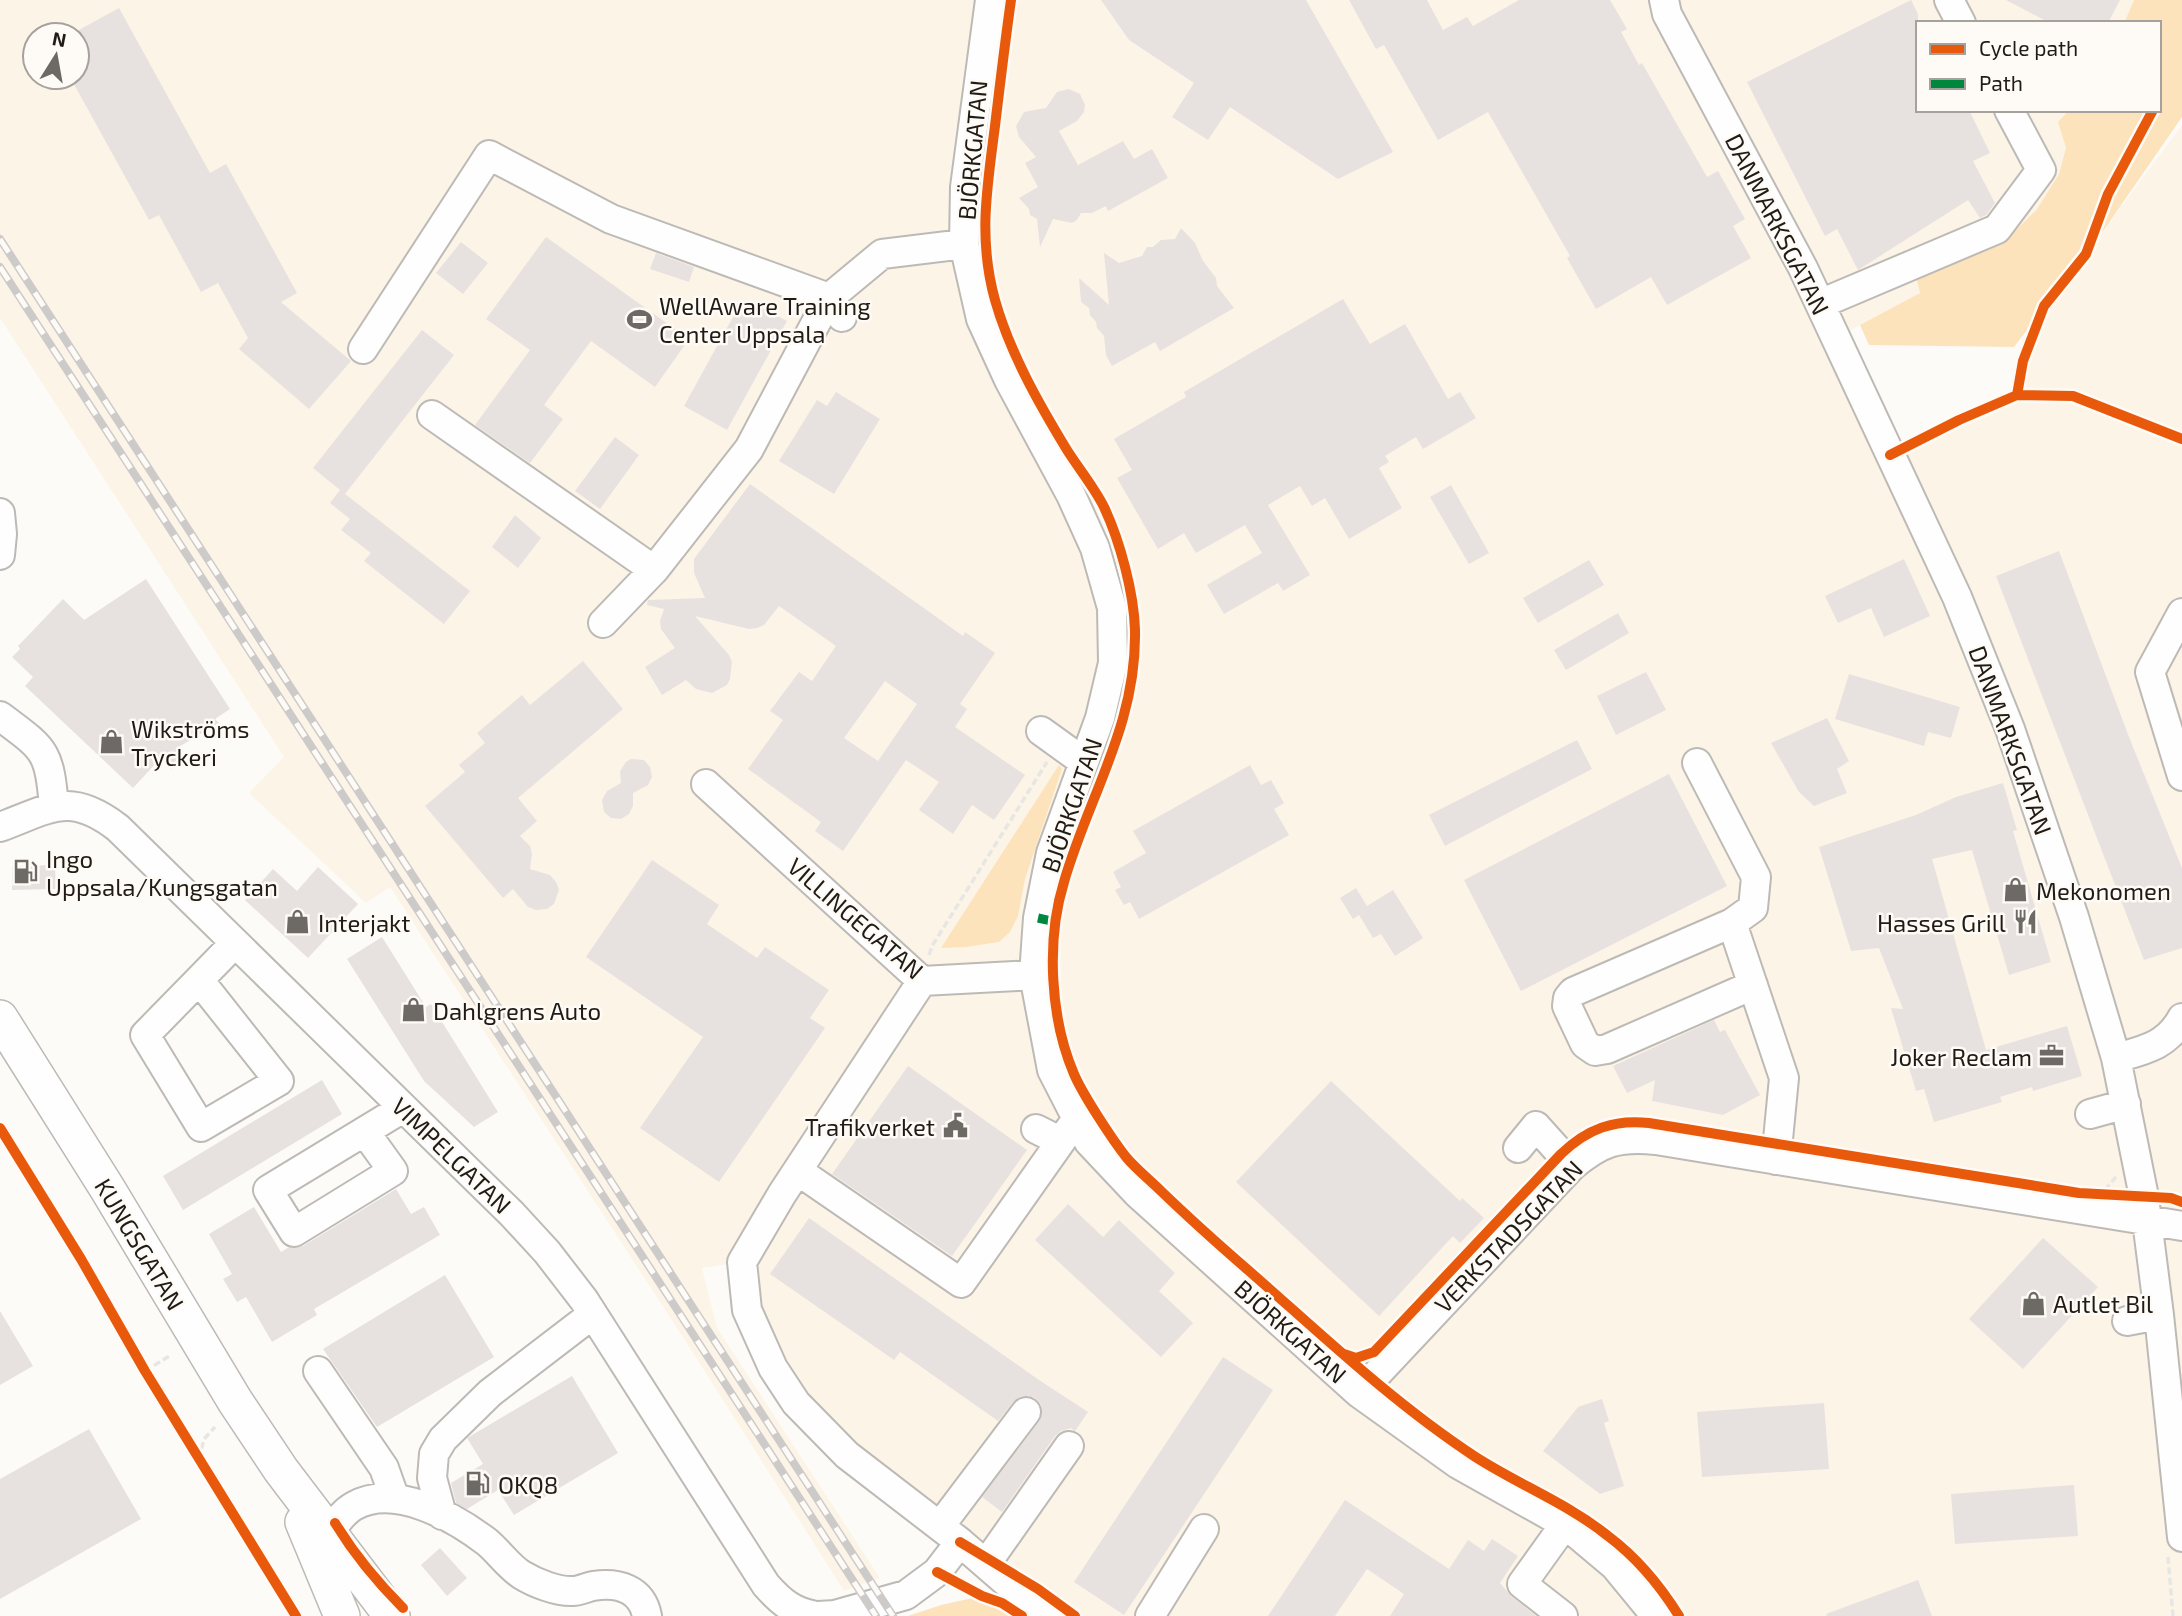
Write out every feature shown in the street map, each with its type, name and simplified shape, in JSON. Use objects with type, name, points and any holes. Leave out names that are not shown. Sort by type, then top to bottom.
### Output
[{"type":"main road","name":"KUNGSGATAN","points":[[0,1018],[107,1188],[235,1401],[281,1470],[392,1616]]},
{"type":"main road","name":"KUNGSGATAN","points":[[281,1470],[342,1616]]},
{"type":"street","name":"BJÖRKGATAN","points":[[990,0],[965,187],[964,244],[981,319],[1009,380],[1071,495],[1096,548],[1112,608],[1113,663],[1100,718],[1051,853],[1038,918],[1034,975],[1052,1070],[1057,1130],[1090,1142],[1137,1194],[1359,1393],[1458,1464],[1565,1524],[1615,1566],[1656,1616]]},
{"type":"street","name":"DANMARKSGATAN","points":[[1664,0],[1667,14],[1803,268],[1957,597],[2010,729],[2074,917],[2116,1058],[2146,1209],[2182,1537]]},
{"type":"street","points":[[1949,0],[1960,21]]},
{"type":"street","points":[[1820,304],[1997,229],[2041,170],[2010,112]]},
{"type":"street","points":[[363,349],[489,155],[611,219],[835,307]]},
{"type":"street","points":[[603,623],[654,570],[749,449],[835,307],[882,254],[964,244]]},
{"type":"street","points":[[432,415],[654,570]]},
{"type":"street","points":[[0,513],[0,555]]},
{"type":"street","points":[[2182,613],[2150,672],[2182,776]]},
{"type":"street","points":[[0,716],[39,746],[48,762],[54,807]]},
{"type":"street","points":[[1050,737],[1084,762]]},
{"type":"street","points":[[1697,763],[1756,877],[1753,908],[1732,923],[1573,992],[1568,998],[1567,1006],[1585,1044],[1595,1051],[1606,1049],[1753,985]]},
{"type":"street","name":"VILLINGEGATAN","points":[[706,784],[922,981],[1034,975]]},
{"type":"street","name":"VIMPELGATAN","points":[[0,827],[54,807],[72,804],[104,817],[512,1213],[547,1252],[593,1314],[766,1585],[782,1603],[800,1613],[835,1615],[906,1595],[937,1572],[950,1534],[1026,1412]]},
{"type":"street","points":[[1732,923],[1784,1078],[1776,1160]]},
{"type":"street","points":[[199,979],[279,1081],[201,1126],[145,1035],[199,979],[234,943]]},
{"type":"street","points":[[922,981],[798,1171],[743,1262],[747,1310],[773,1368],[796,1403],[847,1455],[950,1534],[1049,1616]]},
{"type":"street","points":[[2116,1058],[2154,1047],[2177,1028],[2182,1018]]},
{"type":"street","points":[[2090,1114],[2126,1104]]},
{"type":"street","points":[[365,1132],[403,1108]]},
{"type":"street","points":[[1518,1148],[1536,1126],[1572,1166]]},
{"type":"street","points":[[798,1171],[961,1283],[1057,1130]]},
{"type":"street","name":"VERKSTADSGATAN","points":[[1359,1393],[1572,1166],[1597,1148],[1622,1138],[1656,1140],[1776,1160],[2015,1209],[2146,1209],[2182,1226]]},
{"type":"street","points":[[419,1506],[432,1478],[434,1454],[443,1439],[491,1393],[593,1314]]},
{"type":"street","points":[[2127,1321],[2159,1315]]},
{"type":"street","points":[[318,1371],[384,1468],[419,1506],[487,1542],[522,1575],[554,1589],[575,1592],[590,1587],[622,1586],[636,1594],[647,1616]]},
{"type":"street","points":[[986,1563],[1069,1446]]},
{"type":"street","points":[[329,1533],[342,1515],[363,1502],[419,1506]]},
{"type":"street","points":[[1563,1616],[1522,1584],[1565,1524]]},
{"type":"street","points":[[1150,1616],[1204,1529]]},
{"type":"path","points":[[922,981],[932,946],[1050,737]]},
{"type":"path","points":[[2095,1195],[2116,1177],[2117,1171]]},
{"type":"path","points":[[2095,1195],[2146,1209]]},
{"type":"path","points":[[145,1371],[171,1355]]},
{"type":"path","points":[[138,1360],[151,1382]]},
{"type":"path","points":[[199,1459],[204,1439],[215,1427]]},
{"type":"path","points":[[192,1447],[205,1469]]},
{"type":"shaded area","points":[[0,0],[2134,0],[2125,21],[1916,21],[1916,112],[2067,112],[2058,122],[2066,148],[2059,174],[2037,209],[2011,235],[1915,273],[1920,293],[1836,338],[1891,455],[1959,420],[2017,396],[2023,361],[2044,306],[2182,125],[2182,1616],[1017,1616],[1028,1602],[796,1403],[742,1262],[702,1268],[717,1328],[880,1578],[844,1591],[688,1345],[390,887],[366,903],[249,793],[284,757],[0,318]]},
{"type":"shaded area","points":[[2134,0],[2182,0],[2182,117],[2106,227],[2014,347],[1869,345],[1860,325],[1920,293],[1915,273],[2011,235],[2037,209],[2059,174],[2066,148],[2058,122],[2067,112],[2161,112],[2161,21],[2125,21]]},
{"type":"shaded area","points":[[1059,765],[1062,769],[1025,879],[1018,916],[1010,932],[999,942],[941,948]]},
{"type":"shaded area","points":[[982,1596],[1002,1603],[1019,1614],[908,1616],[941,1605]]},
{"type":"building","points":[[1101,0],[1306,0],[1393,152],[1338,179],[1230,107],[1208,140],[1172,117],[1194,83],[1129,40]]},
{"type":"building","points":[[1349,0],[1427,0],[1443,30],[1467,17],[1473,26],[1519,0],[1610,0],[1627,29],[1621,32],[1639,65],[1642,63],[1707,177],[1718,171],[1745,219],[1733,226],[1751,258],[1667,305],[1651,277],[1596,309],[1567,258],[1570,256],[1488,112],[1438,140],[1384,45],[1376,49]]},
{"type":"building","points":[[1911,0],[1918,14],[1916,112],[1970,112],[1990,153],[1973,161],[1995,203],[1986,215],[1980,218],[1968,200],[1858,270],[1837,229],[1825,236],[1747,82]]},
{"type":"building","points":[[2006,0],[2120,0],[2109,21],[2046,21]]},
{"type":"building","points":[[119,8],[210,173],[226,164],[297,293],[281,302],[351,361],[309,409],[239,349],[248,338],[218,283],[201,292],[159,215],[149,220],[78,91],[91,91],[91,23]]},
{"type":"building","points":[[1069,89],[1080,94],[1085,105],[1084,112],[1077,121],[1059,131],[1078,165],[1123,141],[1134,159],[1152,149],[1168,178],[1108,211],[1106,206],[1092,213],[1081,213],[1072,223],[1053,219],[1040,247],[1037,219],[1030,215],[1029,209],[1019,198],[1038,187],[1025,163],[1036,157],[1019,137],[1016,126],[1024,112],[1046,108],[1057,92]]},
{"type":"building","points":[[1181,228],[1195,243],[1203,261],[1216,278],[1217,286],[1234,308],[1160,351],[1155,342],[1112,366],[1106,355],[1104,336],[1090,315],[1089,308],[1081,302],[1079,278],[1109,305],[1104,253],[1119,263],[1142,256],[1147,247],[1153,247],[1161,240],[1175,239]]},
{"type":"building","points":[[546,237],[689,339],[655,387],[591,341],[544,405],[563,419],[530,463],[475,425],[530,350],[486,319]]},
{"type":"building","points":[[461,242],[488,263],[463,294],[436,273]]},
{"type":"building","points":[[656,253],[694,267],[689,282],[650,269]]},
{"type":"building","points":[[1343,299],[1370,344],[1405,324],[1448,399],[1460,392],[1476,418],[1423,449],[1416,437],[1385,456],[1389,462],[1379,468],[1402,508],[1349,539],[1325,498],[1312,506],[1300,486],[1268,505],[1310,575],[1283,591],[1278,583],[1224,614],[1207,585],[1262,553],[1245,525],[1196,553],[1184,533],[1158,549],[1117,478],[1132,470],[1114,439],[1186,397],[1184,392]]},
{"type":"building","points":[[751,302],[787,321],[727,430],[684,406],[738,308],[745,312]]},
{"type":"building","points":[[422,330],[454,355],[345,494],[313,468]]},
{"type":"building","points":[[836,392],[880,419],[834,494],[779,461],[817,400],[827,406]]},
{"type":"building","points":[[615,437],[639,455],[600,509],[575,491]]},
{"type":"building","points":[[750,484],[963,636],[965,632],[995,653],[960,704],[967,709],[955,727],[1025,775],[994,820],[972,805],[953,834],[919,810],[939,782],[906,760],[843,851],[815,831],[821,822],[748,769],[783,720],[770,711],[799,672],[812,681],[836,646],[779,606],[764,625],[749,629],[695,616],[729,655],[732,662],[730,679],[727,685],[712,693],[696,689],[686,680],[662,695],[645,667],[675,648],[661,629],[660,621],[664,609],[647,605],[648,600],[705,598],[694,573],[694,559]],"holes":[[[885,681],[917,704],[878,761],[844,738]]]},
{"type":"building","points":[[1451,485],[1489,553],[1469,564],[1430,497]]},
{"type":"building","points":[[340,490],[470,591],[444,624],[364,561],[371,553],[341,530],[350,519],[330,503]]},
{"type":"building","points":[[515,515],[541,538],[518,568],[492,547]]},
{"type":"building","points":[[2059,551],[2182,868],[2182,948],[2144,960],[1996,576]]},
{"type":"building","points":[[1904,559],[1930,616],[1884,637],[1871,608],[1838,623],[1825,596]]},
{"type":"building","points":[[1589,560],[1604,585],[1538,623],[1523,598]]},
{"type":"building","points":[[146,579],[230,709],[215,719],[219,723],[177,748],[185,755],[171,769],[160,759],[133,788],[25,686],[33,677],[12,657],[20,649],[18,646],[63,599],[84,620]]},
{"type":"building","points":[[1618,613],[1629,633],[1566,670],[1554,650]]},
{"type":"building","points":[[583,661],[623,709],[518,798],[537,821],[520,836],[530,846],[530,869],[550,875],[559,890],[554,904],[547,909],[536,910],[528,907],[513,889],[503,898],[425,806],[465,772],[459,765],[485,743],[477,733],[522,695],[530,705]]},
{"type":"building","points":[[1646,672],[1666,710],[1616,735],[1597,696]]},
{"type":"building","points":[[1849,674],[1960,707],[1951,738],[1928,732],[1924,746],[1835,719]]},
{"type":"building","points":[[1827,718],[1849,761],[1837,769],[1847,793],[1814,806],[1799,792],[1771,743]]},
{"type":"building","points":[[1577,740],[1592,769],[1445,846],[1429,815]]},
{"type":"building","points":[[631,759],[644,760],[650,767],[652,777],[648,785],[633,793],[633,806],[629,814],[621,819],[611,818],[604,812],[602,800],[607,791],[621,783],[620,771]]},
{"type":"building","points":[[1250,765],[1261,785],[1271,780],[1284,803],[1274,809],[1289,835],[1139,919],[1130,902],[1124,905],[1115,890],[1121,887],[1113,872],[1146,853],[1133,831]]},
{"type":"building","points":[[1669,774],[1727,886],[1521,991],[1464,880]]},
{"type":"building","points":[[2003,783],[2017,830],[2013,831],[2051,962],[2009,975],[1972,850],[1932,859],[1986,1050],[2067,1026],[2082,1076],[2033,1091],[2032,1087],[2000,1097],[2002,1102],[1934,1122],[1924,1089],[1916,1091],[1891,1008],[1903,1009],[1879,948],[1851,951],[1819,847],[1916,815],[1956,797]]},
{"type":"building","points":[[652,860],[719,905],[707,924],[757,958],[765,947],[829,990],[810,1018],[825,1028],[719,1182],[640,1128],[703,1037],[586,957]]},
{"type":"building","points":[[55,865],[56,889],[12,890],[12,866]]},
{"type":"building","points":[[318,867],[358,904],[308,958],[245,900],[273,869],[297,891]]},
{"type":"building","points":[[1356,888],[1367,906],[1393,890],[1423,938],[1395,956],[1381,934],[1373,938],[1359,915],[1353,919],[1340,898]]},
{"type":"building","points":[[382,937],[426,1007],[431,1004],[498,1112],[474,1127],[424,1081],[347,959]]},
{"type":"building","points":[[1714,1020],[1720,1032],[1725,1030],[1760,1095],[1723,1115],[1652,1101],[1655,1080],[1627,1093],[1613,1066]]},
{"type":"building","points":[[908,1066],[1027,1150],[952,1256],[832,1174]]},
{"type":"building","points":[[322,1080],[342,1114],[183,1210],[163,1176]]},
{"type":"building","points":[[1331,1081],[1460,1201],[1462,1198],[1484,1218],[1460,1243],[1453,1236],[1379,1316],[1236,1182]]},
{"type":"building","points":[[396,1189],[411,1214],[424,1207],[440,1235],[314,1309],[317,1315],[272,1342],[246,1297],[237,1302],[223,1279],[232,1274],[209,1234],[254,1207],[281,1252],[289,1247],[303,1246]]},
{"type":"building","points":[[1068,1204],[1103,1237],[1119,1220],[1175,1273],[1159,1291],[1193,1323],[1161,1357],[1035,1240]]},
{"type":"building","points":[[809,1218],[1088,1412],[1075,1431],[1071,1428],[1055,1436],[1002,1512],[982,1497],[1039,1422],[1041,1405],[1035,1398],[1020,1397],[998,1421],[900,1352],[894,1360],[770,1274]]},
{"type":"building","name":"Autlet Bil","points":[[2043,1238],[2098,1287],[2023,1369],[1969,1319]]},
{"type":"building","points":[[445,1275],[494,1357],[377,1427],[323,1349]]},
{"type":"building","points":[[0,1311],[33,1366],[0,1385]]},
{"type":"building","points":[[1223,1357],[1273,1390],[1124,1615],[1074,1582]]},
{"type":"building","points":[[572,1376],[618,1453],[514,1515],[498,1490],[467,1509],[456,1503],[451,1483],[483,1464],[467,1438]]},
{"type":"building","points":[[1602,1399],[1609,1421],[1604,1423],[1624,1486],[1600,1494],[1543,1451],[1578,1407]]},
{"type":"building","points":[[1824,1403],[1829,1469],[1702,1477],[1697,1412]]},
{"type":"building","points":[[89,1429],[141,1519],[0,1599],[0,1479]]},
{"type":"building","points":[[2074,1485],[2078,1536],[1955,1544],[1951,1494]]},
{"type":"building","points":[[1345,1500],[1449,1569],[1468,1540],[1484,1551],[1492,1539],[1518,1556],[1500,1583],[1512,1597],[1536,1616],[1390,1616],[1404,1594],[1367,1569],[1335,1616],[1268,1616]]},
{"type":"building","points":[[440,1548],[467,1578],[447,1596],[421,1565]]},
{"type":"building","points":[[1918,1580],[1932,1616],[1826,1614]]},
{"type":"railway","points":[[0,239],[893,1616]]},
{"type":"railway","points":[[0,267],[876,1616]]},
{"type":"marked path","points":[[1038,918],[1056,922]]},
{"type":"cycle path","points":[[1011,0],[987,192],[985,234],[990,278],[1001,320],[1026,378],[1110,521],[1129,584],[1135,630],[1134,665],[1120,729],[1074,850],[1058,905],[1053,979],[1060,1029],[1074,1074],[1098,1117],[1126,1157],[1215,1241],[1414,1413],[1474,1456],[1576,1514],[1618,1544],[1647,1573],[1679,1616]]},
{"type":"cycle path","points":[[1890,455],[1959,420],[2017,395],[2023,361],[2044,306],[2086,254],[2108,194],[2152,112]]},
{"type":"cycle path","points":[[2017,395],[2073,396],[2182,439]]},
{"type":"cycle path","points":[[1344,1354],[1356,1358],[1374,1352],[1561,1154],[1591,1132],[1613,1124],[1649,1123],[2079,1193],[2171,1198],[2182,1202]]},
{"type":"cycle path","points":[[0,1128],[296,1616]]},
{"type":"cycle path","points":[[335,1523],[366,1567],[403,1608]]},
{"type":"cycle path","points":[[960,1542],[1038,1589],[1075,1616]]},
{"type":"cycle path","points":[[937,1572],[982,1596],[1002,1603],[1022,1616]]},
{"type":"place","name":"WellAware Training Center Uppsala","points":[[639,319]]},
{"type":"place","name":"Wikströms Tryckeri","points":[[111,742]]},
{"type":"place","name":"Ingo Uppsala/Kungsgatan","points":[[26,872]]},
{"type":"place","name":"Mekonomen","points":[[2016,890]]},
{"type":"place","name":"Interjakt","points":[[298,922]]},
{"type":"place","name":"Hasses Grill","points":[[2026,922]]},
{"type":"place","name":"Dahlgrens Auto","points":[[413,1010]]},
{"type":"place","name":"Joker Reclam","points":[[2052,1056]]},
{"type":"place","name":"Trafikverket","points":[[955,1126]]},
{"type":"place","name":"Autlet Bil","points":[[2033,1303]]},
{"type":"place","name":"OKQ8","points":[[478,1484]]}]
